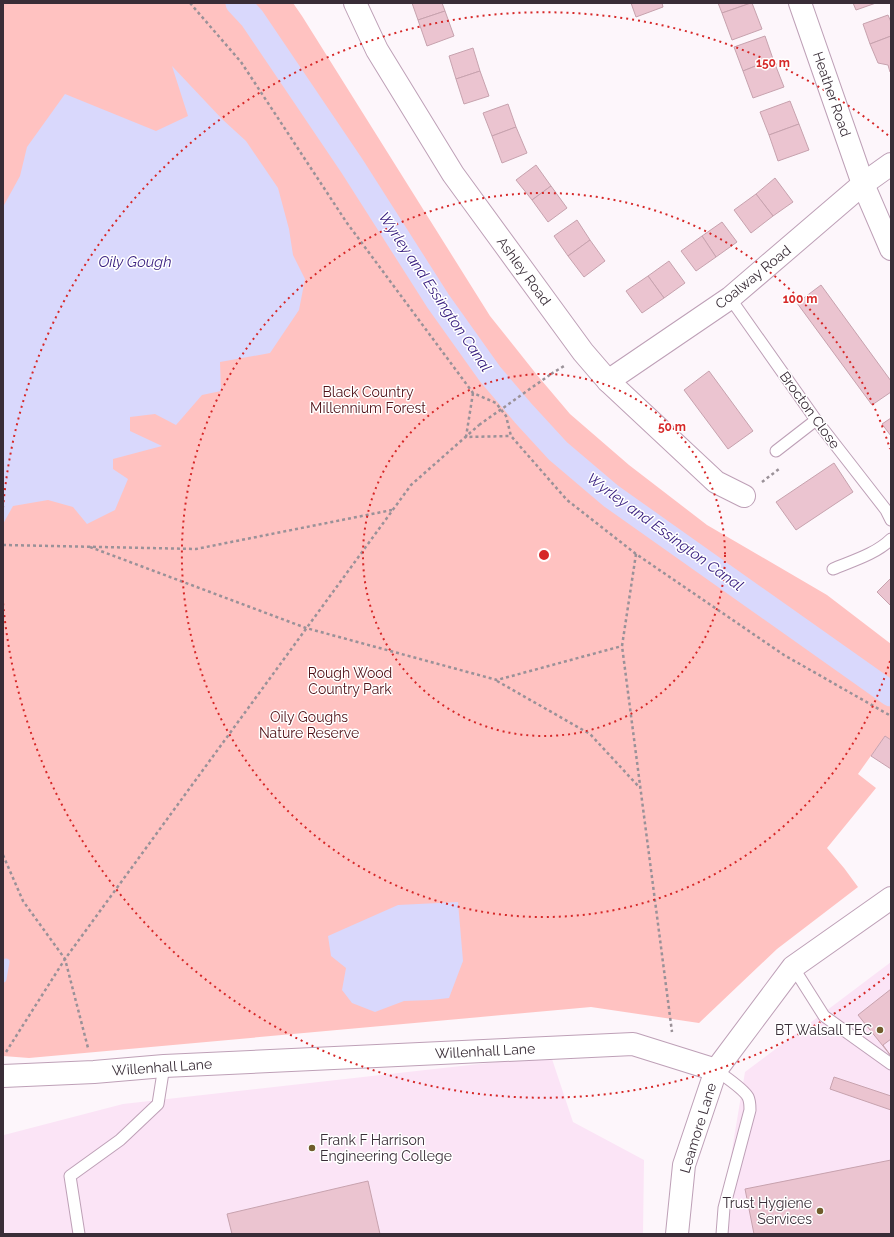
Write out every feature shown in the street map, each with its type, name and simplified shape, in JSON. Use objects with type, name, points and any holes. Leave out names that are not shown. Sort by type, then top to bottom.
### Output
[{"type":"street","name":"Ashley Road","points":[[354,3],[377,50],[453,174],[583,352],[608,380],[716,482],[744,496]]},
{"type":"street","name":"Heather Road","points":[[800,3],[863,184],[891,249]]},
{"type":"street","name":"Coalway Road","points":[[608,380],[730,298],[863,184],[891,164]]},
{"type":"street","points":[[716,1070],[793,967],[891,898]]},
{"type":"street","name":"Willenhall Lane","points":[[3,1076],[94,1072],[164,1066],[633,1044],[716,1070]]},
{"type":"street","name":"Leamore Lane","points":[[677,1234],[684,1166],[716,1070]]},
{"type":"lane","name":"Brocton Close","points":[[730,298],[816,420],[886,510],[891,520]]},
{"type":"lane","points":[[776,451],[816,420]]},
{"type":"lane","points":[[832,569],[874,552],[891,539]]},
{"type":"lane","points":[[793,967],[824,1016],[891,1064]]},
{"type":"lane","points":[[79,1234],[70,1176],[120,1140],[158,1104],[164,1066]]},
{"type":"lane","points":[[716,1070],[748,1096],[750,1103],[750,1110],[724,1208],[722,1234]]},
{"type":"path","points":[[190,3],[241,62],[347,223],[473,393],[496,403],[506,416],[511,436],[567,500],[636,554],[784,656],[891,716]]},
{"type":"path","points":[[3,1057],[65,959],[411,485],[479,425],[551,374],[568,364]]},
{"type":"path","points":[[466,437],[473,393]]},
{"type":"path","points":[[466,437],[511,436]]},
{"type":"path","points":[[744,496],[786,464],[776,451]]},
{"type":"path","points":[[3,545],[196,549],[392,510]]},
{"type":"path","points":[[90,547],[306,628],[497,680],[590,734],[640,789]]},
{"type":"path","points":[[636,554],[622,646],[675,1058]]},
{"type":"path","points":[[497,680],[622,646]]},
{"type":"path","points":[[3,855],[23,901],[65,959],[94,1072]]},
{"type":"shaded area","points":[[891,962],[891,1234],[718,1234],[745,1072]]},
{"type":"shaded area","name":"Frank F Harrison Engineering College","points":[[551,1056],[573,1122],[644,1160],[643,1234],[3,1234],[3,1135],[123,1104]]},
{"type":"green space","name":"Rough Wood Country Park","points":[[3,3],[293,3],[490,316],[570,414],[629,465],[707,525],[827,595],[891,644],[891,740],[885,736],[858,774],[876,788],[827,848],[858,887],[777,949],[699,1023],[591,1007],[29,1058],[3,1056]]},
{"type":"water","name":"Oily Gough","points":[[172,66],[222,119],[246,141],[278,188],[289,229],[293,255],[305,279],[299,310],[270,353],[220,362],[221,391],[202,395],[176,425],[155,414],[130,417],[130,431],[162,446],[113,459],[113,469],[128,479],[115,510],[87,524],[73,507],[48,500],[13,506],[3,524],[3,207],[20,176],[27,147],[65,94],[156,131],[188,116]]},
{"type":"water","points":[[458,902],[463,961],[449,998],[404,1001],[375,1012],[352,1003],[342,990],[346,968],[331,956],[328,936],[398,905]]},
{"type":"building","points":[[412,3],[442,3],[445,11],[418,20]]},
{"type":"building","points":[[631,3],[662,3],[663,7],[636,17]]},
{"type":"building","points":[[718,3],[751,3],[722,13]]},
{"type":"building","points":[[751,3],[762,29],[732,40],[722,13]]},
{"type":"building","points":[[853,3],[876,3],[856,10]]},
{"type":"building","points":[[445,11],[454,36],[427,46],[418,20]]},
{"type":"building","points":[[888,15],[891,22],[891,36],[870,44],[863,24]]},
{"type":"building","points":[[765,36],[773,59],[743,71],[734,47]]},
{"type":"building","points":[[891,36],[890,72],[888,65],[878,63],[870,44]]},
{"type":"building","points":[[473,48],[480,71],[456,79],[449,56]]},
{"type":"building","points":[[773,59],[784,87],[753,98],[743,71]]},
{"type":"building","points":[[480,71],[489,96],[464,104],[456,79]]},
{"type":"building","points":[[790,101],[799,124],[769,135],[760,112]]},
{"type":"building","points":[[508,104],[516,127],[492,136],[483,113]]},
{"type":"building","points":[[799,124],[809,150],[778,161],[769,135]]},
{"type":"building","points":[[516,127],[527,153],[502,163],[492,136]]},
{"type":"building","points":[[536,165],[551,186],[532,200],[516,180]]},
{"type":"building","points":[[775,178],[793,202],[773,216],[756,194]]},
{"type":"building","points":[[551,186],[567,208],[548,222],[532,200]]},
{"type":"building","points":[[756,194],[773,216],[751,233],[734,210]]},
{"type":"building","points":[[577,220],[590,240],[568,256],[554,236]]},
{"type":"building","points":[[722,222],[737,242],[716,257],[702,236]]},
{"type":"building","points":[[702,236],[716,257],[696,271],[681,251]]},
{"type":"building","points":[[590,240],[605,261],[584,277],[568,256]]},
{"type":"building","points":[[669,261],[685,283],[664,298],[648,276]]},
{"type":"building","points":[[648,276],[664,298],[642,313],[626,291]]},
{"type":"building","points":[[821,285],[891,381],[891,392],[872,405],[797,303]]},
{"type":"building","points":[[709,371],[753,431],[728,449],[684,390]]},
{"type":"building","points":[[891,418],[891,436],[882,424]]},
{"type":"building","points":[[834,463],[853,492],[796,530],[776,502]]},
{"type":"building","points":[[891,578],[891,606],[877,592]]},
{"type":"building","points":[[885,736],[891,740],[891,769],[871,756]]},
{"type":"building","name":"BT Walsall TEC","points":[[891,989],[891,1039],[883,1045],[891,1056],[858,1015]]},
{"type":"building","points":[[834,1077],[891,1096],[891,1110],[830,1089]]},
{"type":"building","name":"Trust Hygiene Services","points":[[891,1160],[891,1234],[754,1234],[745,1189]]},
{"type":"building","points":[[368,1181],[380,1234],[232,1234],[227,1214]]},
{"type":"waterway","name":"Wyrley and Essington Canal","points":[[238,3],[252,18],[352,166],[438,301],[490,374],[558,451],[611,496],[891,694]]},
{"type":"waterway","points":[[3,979],[6,962]]},
{"type":"place","name":"BT Walsall TEC","points":[[880,1030]]},
{"type":"place","name":"Frank F Harrison Engineering College","points":[[312,1148]]},
{"type":"place","name":"Trust Hygiene Services","points":[[820,1211]]},
{"type":"park label","name":"Black Country Millennium Forest","points":[[368,400]]},
{"type":"park label","name":"Oily Goughs Nature Reserve","points":[[309,726]]}]
